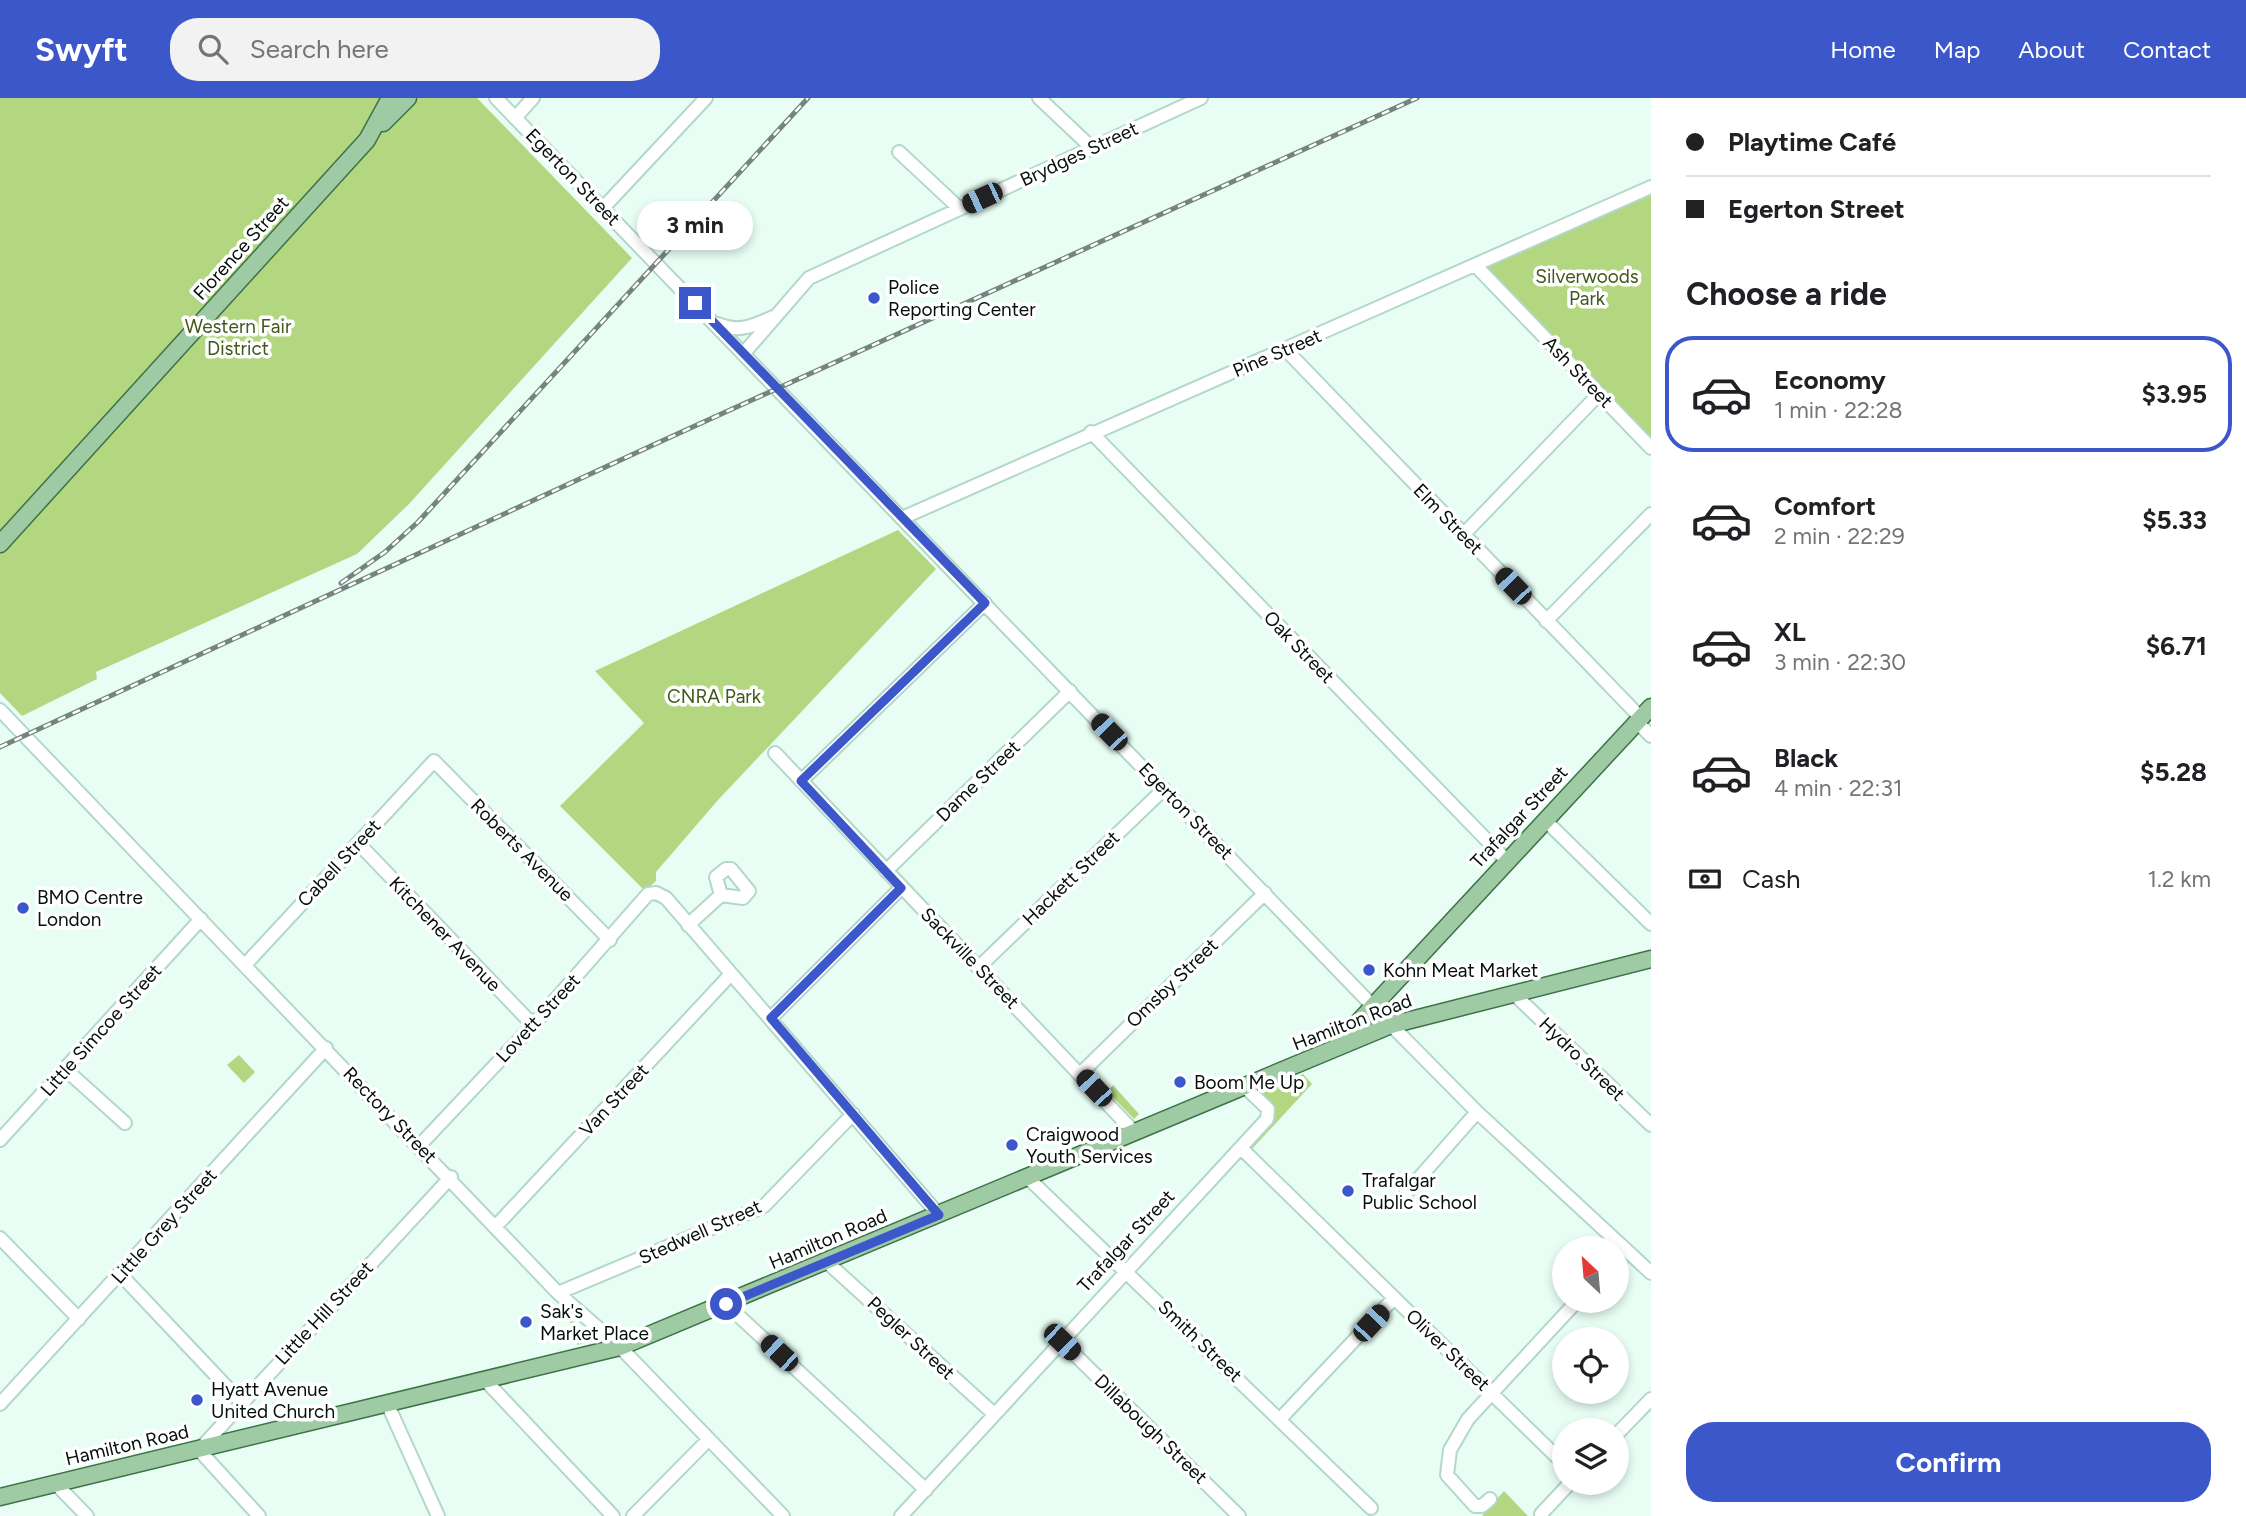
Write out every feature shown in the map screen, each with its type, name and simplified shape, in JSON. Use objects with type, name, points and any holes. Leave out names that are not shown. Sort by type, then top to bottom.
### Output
[{"type":"main road","name":"Florence Street","points":[[0,544],[367,140],[390,98]]},
{"type":"main road","points":[[367,140],[408,98]]},
{"type":"main road","name":"Trafalgar Street","points":[[1332,1049],[1643,715]]},
{"type":"main road","name":"Hamilton Road","points":[[0,1496],[620,1347],[828,1263],[1391,1025],[1651,959]]},
{"type":"street","name":"Egerton Street","points":[[496,98],[1391,1025],[1604,1236]]},
{"type":"street","points":[[515,118],[533,98]]},
{"type":"street","points":[[603,208],[706,98]]},
{"type":"street","points":[[1039,98],[1093,148]]},
{"type":"street","name":"Brydges Street","points":[[744,353],[809,278],[1201,98]]},
{"type":"street","points":[[899,152],[960,209]]},
{"type":"street","name":"Pine Street","points":[[902,517],[1651,187]]},
{"type":"street","name":"Ash Street","points":[[1475,265],[1651,447]]},
{"type":"street","points":[[714,323],[734,329],[746,328],[780,314]]},
{"type":"street","name":"Elm Street","points":[[1286,349],[1546,621],[1643,715],[1651,736]]},
{"type":"street","points":[[1463,535],[1599,394]]},
{"type":"street","name":"Oak Street","points":[[1091,432],[1507,861]]},
{"type":"street","points":[[1546,621],[1651,513]]},
{"type":"street","points":[[801,781],[985,603]]},
{"type":"street","name":"Dame Street","points":[[886,871],[1070,691]]},
{"type":"street","name":"Rectory Street","points":[[0,710],[451,1177],[558,1293],[620,1347],[783,1516]]},
{"type":"street","name":"Sackville Street","points":[[775,753],[1135,1133]]},
{"type":"street","name":"Cabell Street","points":[[245,965],[434,761]]},
{"type":"street","name":"Roberts Avenue","points":[[434,761],[610,940]]},
{"type":"street","name":"Hackett Street","points":[[979,967],[1164,789]]},
{"type":"street","points":[[1546,821],[1651,924]]},
{"type":"street","name":"Kitchener Avenue","points":[[358,843],[533,1025]]},
{"type":"street","points":[[771,1018],[901,888]]},
{"type":"street","name":"Lovett Street","points":[[420,1145],[533,1025],[648,894],[656,893],[666,898],[688,925]]},
{"type":"street","name":"Omsby Street","points":[[1080,1074],[1265,893]]},
{"type":"street","points":[[720,895],[688,925],[939,1215]]},
{"type":"street","name":"Little Simcoe Street","points":[[0,1140],[201,919]]},
{"type":"street","name":"Van Street","points":[[497,1226],[731,974]]},
{"type":"street","name":"Hydro Street","points":[[1514,994],[1651,1125]]},
{"type":"street","name":"Little Grey Street","points":[[0,1404],[326,1048]]},
{"type":"street","points":[[65,1069],[125,1123]]},
{"type":"street","name":"Trafalgar Street","points":[[901,1516],[1270,1114],[1245,1087]]},
{"type":"street","points":[[1406,1193],[1477,1112]]},
{"type":"street","name":"Stedwell Street","points":[[558,1293],[764,1206],[853,1114]]},
{"type":"street","name":"Oliver Street","points":[[1241,1148],[1552,1452]]},
{"type":"street","name":"Little Hill Street","points":[[199,1450],[451,1177]]},
{"type":"street","name":"Smith Street","points":[[1027,1177],[1281,1418],[1371,1508]]},
{"type":"street","points":[[0,1238],[79,1319]]},
{"type":"street","name":"Egerton Street","points":[[1629,1258],[1651,1273]]},
{"type":"street","name":"Pegler Street","points":[[828,1263],[994,1414]]},
{"type":"street","points":[[120,1274],[242,1403]]},
{"type":"street","points":[[1281,1418],[1394,1298]]},
{"type":"street","points":[[726,1304],[926,1490]]},
{"type":"street","points":[[1490,1499],[1482,1506],[1475,1506],[1447,1475],[1450,1450],[1468,1419],[1566,1313]]},
{"type":"street","name":"Dillabough Street","points":[[1062,1342],[1239,1516]]},
{"type":"street","points":[[485,1380],[613,1516]]},
{"type":"street","points":[[1629,1422],[1651,1399]]},
{"type":"street","points":[[387,1404],[438,1516]]},
{"type":"street","points":[[633,1516],[708,1440]]},
{"type":"street","points":[[199,1450],[259,1516]]},
{"type":"street","points":[[55,1483],[87,1516]]},
{"type":"street","points":[[1541,1514],[1559,1495]]},
{"type":"green space","name":"Western Fair District","points":[[0,98],[477,98],[632,258],[409,504],[357,554],[96,672],[97,679],[22,716],[0,693]]},
{"type":"green space","name":"Silverwoods Park","points":[[1651,191],[1651,439],[1479,266]]},
{"type":"green space","name":"CNRA Park","points":[[898,530],[936,569],[718,800],[656,872],[656,881],[645,891],[560,806],[644,723],[595,671]]},
{"type":"green space","points":[[239,1055],[255,1072],[244,1083],[227,1065]]},
{"type":"green space","points":[[1303,1074],[1312,1084],[1251,1150],[1248,1147],[1274,1116],[1274,1110],[1263,1093]]},
{"type":"green space","points":[[1113,1085],[1139,1114],[1134,1119],[1104,1088],[1105,1086],[1109,1090]]},
{"type":"green space","points":[[561,1309],[588,1337],[588,1342],[577,1345],[578,1331]]},
{"type":"green space","points":[[1504,1491],[1528,1516],[1482,1516]]},
{"type":"railway","points":[[341,583],[385,552],[418,522],[808,98]]},
{"type":"railway","points":[[0,747],[653,445],[1417,98]]},
{"type":"place","name":"Police Reporting Center","points":[[874,298]]},
{"type":"place","name":"BMO Centre London","points":[[23,908]]},
{"type":"place","name":"Kohn Meat Market","points":[[1369,970]]},
{"type":"place","name":"Boom Me Up","points":[[1180,1082]]},
{"type":"place","name":"Craigwood Youth Services","points":[[1012,1145]]},
{"type":"place","name":"Trafalgar Public School","points":[[1348,1191]]},
{"type":"place","name":"Sak's Market Place","points":[[526,1322]]},
{"type":"place","name":"Hyatt Avenue United Church","points":[[197,1400]]},
{"type":"route","points":[[695,303],[985,603],[801,781],[901,888],[771,1018],[939,1215],[726,1304]]}]
